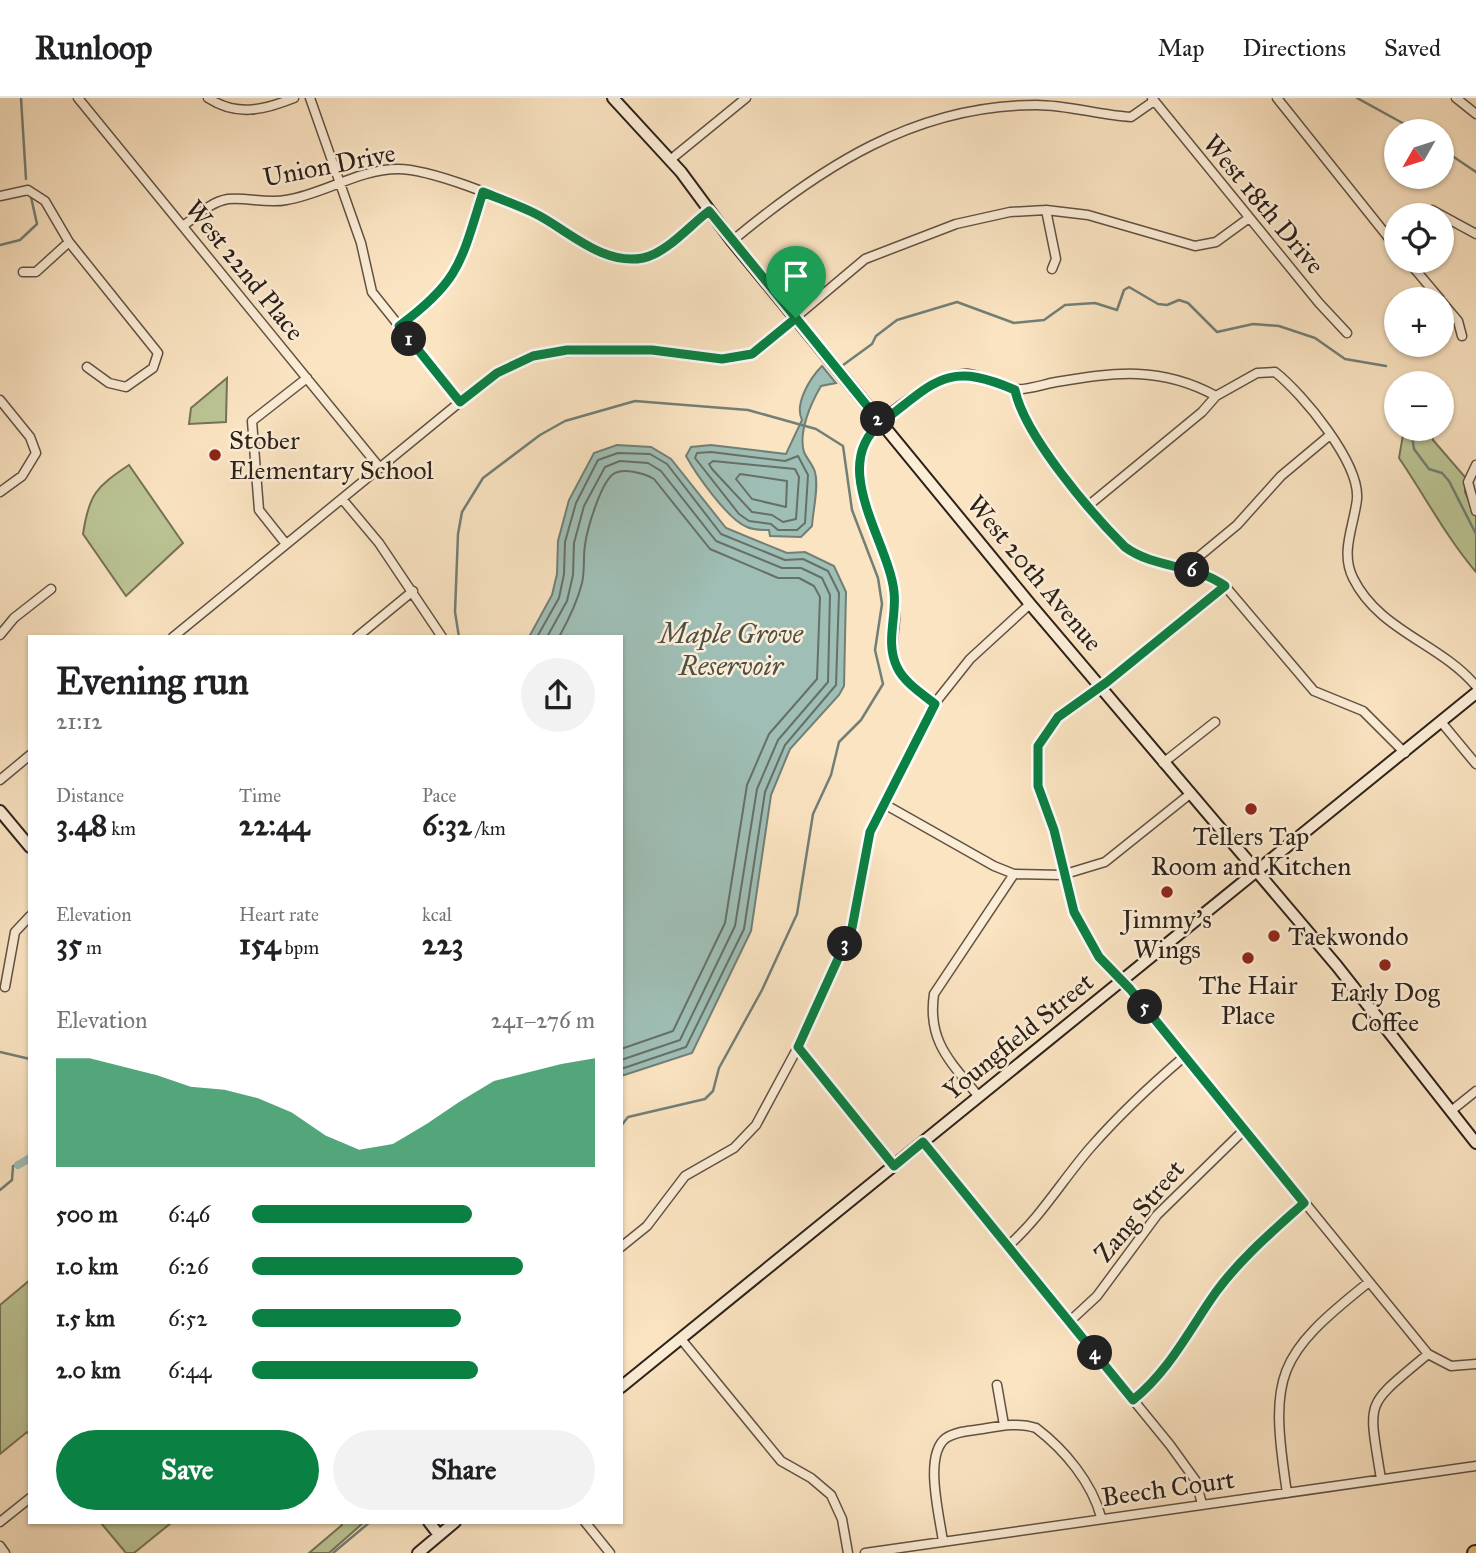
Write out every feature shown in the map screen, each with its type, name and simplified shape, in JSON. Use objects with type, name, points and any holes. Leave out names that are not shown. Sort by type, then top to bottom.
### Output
[{"type":"street","name":"West 22nd Place","points":[[78,98],[380,468]]},
{"type":"street","points":[[208,98],[231,110],[255,111],[294,98]]},
{"type":"street","points":[[310,98],[361,243],[372,292],[460,402]]},
{"type":"street","name":"West 20th Avenue","points":[[613,98],[670,160],[828,359],[1030,604],[1257,872],[1476,1143]]},
{"type":"street","points":[[670,160],[746,98]]},
{"type":"street","points":[[1276,98],[1384,230]]},
{"type":"street","points":[[1456,98],[1476,114]]},
{"type":"street","points":[[732,241],[819,173],[870,144],[908,130],[944,118],[1009,107],[1087,108],[1131,117],[1153,99]]},
{"type":"street","name":"West 18th Drive","points":[[1153,99],[1249,218],[1348,333]]},
{"type":"street","name":"Union Drive","points":[[183,226],[212,205],[227,200],[287,200],[368,173],[398,169],[483,192],[535,214],[600,252],[625,258],[644,258],[660,250],[709,211]]},
{"type":"street","points":[[0,196],[28,190],[38,194],[69,243],[158,354],[153,368],[126,387],[109,383],[87,367]]},
{"type":"street","points":[[399,326],[447,286],[456,271],[483,192]]},
{"type":"street","points":[[175,635],[497,373],[533,356],[567,350],[652,350],[722,359],[752,354],[865,260],[890,247],[956,224],[1010,212],[1046,210],[1088,215],[1195,246],[1216,242],[1249,218]]},
{"type":"street","points":[[1046,210],[1056,259],[1052,269]]},
{"type":"street","points":[[1454,222],[1476,234]]},
{"type":"street","points":[[23,272],[36,272],[69,243]]},
{"type":"street","points":[[1418,273],[1429,287]]},
{"type":"street","points":[[1454,316],[1462,336]]},
{"type":"street","points":[[935,704],[906,681],[892,653],[895,604],[892,579],[867,514],[860,464],[868,434],[930,386],[954,374],[970,374],[1015,390],[1124,372],[1178,380],[1216,396]]},
{"type":"street","points":[[1089,505],[1202,412],[1216,396],[1257,373],[1275,372],[1330,435],[1350,463],[1357,482],[1357,500],[1347,549],[1349,568],[1356,584],[1389,623],[1438,652],[1476,686]]},
{"type":"street","points":[[286,544],[259,510],[252,421],[306,378]]},
{"type":"street","points":[[1015,390],[1030,430],[1089,505],[1130,550],[1143,558],[1208,575],[1225,586],[1314,691],[1363,711],[1405,753]]},
{"type":"street","points":[[0,401],[30,437],[36,453],[22,476],[0,492]]},
{"type":"street","points":[[1185,568],[1237,525],[1281,476],[1330,435]]},
{"type":"street","points":[[1476,465],[1468,482],[1476,511]]},
{"type":"street","points":[[343,500],[413,591],[441,635]]},
{"type":"street","points":[[1225,586],[1058,717],[1038,746],[1038,786],[1054,830],[1062,875],[1081,928],[1099,957],[1123,980],[1428,1354],[1451,1366],[1476,1364]]},
{"type":"street","points":[[0,635],[14,618],[51,589]]},
{"type":"street","points":[[359,635],[413,591]]},
{"type":"street","points":[[623,1245],[648,1226],[685,1175],[727,1153],[747,1136],[798,1047],[852,928],[867,841],[935,704],[957,672],[1030,604]]},
{"type":"street","name":"Youngfield Street","points":[[623,1385],[1476,693]]},
{"type":"street","points":[[1163,763],[1215,722]]},
{"type":"street","points":[[1442,723],[1476,764]]},
{"type":"street","points":[[0,780],[28,757]]},
{"type":"street","points":[[886,804],[1014,874],[1062,875],[1105,862],[1190,794]]},
{"type":"street","points":[[0,811],[28,845]]},
{"type":"street","points":[[979,1097],[935,1037],[932,1009],[934,994],[1014,874]]},
{"type":"street","points":[[5,986],[15,932],[28,918]]},
{"type":"street","points":[[798,1047],[894,1166]]},
{"type":"street","points":[[1008,1246],[1027,1229],[1092,1146],[1130,1105],[1185,1056]]},
{"type":"street","points":[[1451,1111],[1476,1091]]},
{"type":"street","name":"Zang Street","points":[[1069,1322],[1097,1296],[1164,1207],[1244,1130]]},
{"type":"street","points":[[923,1142],[1189,1470],[1196,1481],[1202,1504]]},
{"type":"street","points":[[1133,1400],[1163,1373],[1217,1291],[1239,1265],[1304,1203]]},
{"type":"street","points":[[1287,1493],[1278,1432],[1279,1397],[1291,1357],[1314,1327],[1369,1282]]},
{"type":"street","points":[[681,1339],[780,1461],[811,1478],[831,1495],[842,1519],[848,1553]]},
{"type":"street","points":[[1381,1479],[1372,1420],[1373,1406],[1383,1392],[1428,1354]]},
{"type":"street","points":[[997,1385],[1004,1425]]},
{"type":"street","points":[[943,1542],[934,1453],[939,1444],[956,1433],[1004,1425],[1027,1425],[1044,1434],[1087,1482],[1096,1496],[1101,1517]]},
{"type":"street","name":"Beech Court","points":[[865,1553],[1101,1517],[1476,1466]]},
{"type":"street","points":[[0,1522],[28,1500]]},
{"type":"street","points":[[431,1524],[439,1535]]},
{"type":"street","points":[[418,1553],[453,1524]]},
{"type":"street","points":[[587,1524],[610,1553]]},
{"type":"street","points":[[0,1546],[5,1553]]},
{"type":"green space","points":[[227,378],[226,422],[189,424],[191,408]]},
{"type":"green space","points":[[1402,441],[1434,441],[1465,477],[1465,492],[1476,516],[1476,572],[1445,531],[1399,458]]},
{"type":"green space","points":[[129,465],[183,543],[126,596],[83,534],[91,500],[109,479]]},
{"type":"green space","points":[[28,1282],[28,1433],[0,1454],[0,1305]]},
{"type":"green space","points":[[102,1524],[170,1524],[134,1553],[126,1553]]},
{"type":"green space","points":[[362,1524],[329,1553],[309,1553],[342,1525]]},
{"type":"water","points":[[822,366],[836,383],[821,386],[804,427],[804,452],[816,478],[812,526],[801,537],[770,536],[769,530],[749,528],[739,523],[705,485],[686,456],[691,447],[711,445],[786,454],[802,420],[800,406],[804,391]]},
{"type":"water","name":"Maple Grove Reservoir","points":[[617,445],[651,447],[671,459],[726,528],[787,553],[805,552],[834,566],[846,592],[844,686],[790,749],[771,795],[751,931],[692,1053],[623,1075],[623,635],[530,635],[552,595],[557,574],[558,541],[569,500],[594,453]]},
{"type":"waterway","points":[[21,98],[26,179]]},
{"type":"waterway","points":[[1357,98],[1395,119]]},
{"type":"waterway","points":[[1454,157],[1476,172]]},
{"type":"waterway","points":[[0,245],[20,240],[37,224],[31,197]]},
{"type":"waterway","points":[[839,368],[872,344],[876,336],[897,320],[957,302],[1014,323],[1044,320],[1065,305],[1095,303],[1117,310],[1124,290],[1129,287],[1158,304],[1167,305],[1179,300],[1188,303],[1217,332],[1253,324],[1279,326],[1315,338],[1345,359],[1386,366]]},
{"type":"waterway","points":[[459,635],[455,612],[458,534],[462,512],[483,478],[540,435],[565,421],[635,401],[748,410],[816,429],[843,446],[852,510],[878,578],[882,604],[875,650],[883,684],[861,720],[839,742],[831,775],[813,814],[797,914],[762,990],[719,1068],[713,1091],[705,1099],[628,1117],[623,1123]]},
{"type":"waterway","points":[[1413,441],[1414,449],[1429,469],[1442,473],[1449,481],[1476,534]]},
{"type":"waterway","points":[[0,1052],[28,1059]]},
{"type":"waterway","points":[[18,1165],[28,1159]]},
{"type":"waterway","points":[[0,1190],[12,1180],[13,1166],[18,1165]]},
{"type":"waterway","points":[[333,1553],[368,1524]]},
{"type":"place","name":"Stober Elementary School","points":[[215,455]]},
{"type":"place","name":"Tellers Tap Room and Kitchen","points":[[1251,809]]},
{"type":"place","name":"Jimmy's Wings","points":[[1167,892]]},
{"type":"place","name":"Taekwondo","points":[[1274,936]]},
{"type":"place","name":"The Hair Place","points":[[1248,958]]},
{"type":"place","name":"Early Dog Coffee","points":[[1385,965]]},
{"type":"route","points":[[796,318],[709,211],[660,250],[644,258],[625,258],[600,252],[535,214],[483,192],[465,249],[447,286],[399,326],[460,402],[497,373],[533,356],[567,350],[652,350],[722,359],[752,354],[796,318],[844,377],[881,423],[868,434],[863,443],[860,464],[867,514],[892,579],[895,604],[892,653],[906,681],[935,704],[870,832],[862,860],[852,928],[798,1047],[894,1166],[923,1142],[1133,1400],[1163,1373],[1217,1291],[1239,1265],[1304,1203],[1123,980],[1113,974],[1099,957],[1081,928],[1062,875],[1054,830],[1038,786],[1038,746],[1058,717],[1107,682],[1225,586],[1208,575],[1143,558],[1125,547],[1037,440],[1024,418],[1015,390],[970,374],[954,374],[922,391],[881,423],[796,318]]}]
